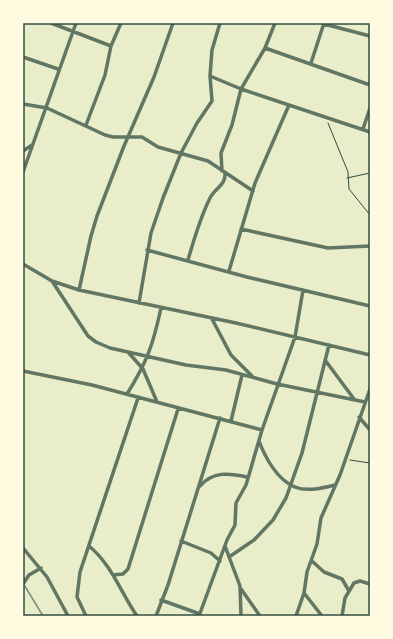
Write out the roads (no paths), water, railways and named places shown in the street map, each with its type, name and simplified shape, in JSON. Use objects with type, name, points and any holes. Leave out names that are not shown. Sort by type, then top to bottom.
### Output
[{"type":"street","points":[[51,23],[111,46]]},
{"type":"street","points":[[23,172],[47,108],[58,70],[76,23]]},
{"type":"street","points":[[86,125],[105,75],[111,46],[121,23]]},
{"type":"street","points":[[79,290],[95,222],[128,137],[154,77],[173,23]]},
{"type":"street","points":[[139,303],[150,233],[181,153],[197,123],[212,101],[210,76],[214,39],[220,23]]},
{"type":"street","points":[[188,260],[207,204],[212,194],[224,182],[221,154],[232,125],[241,89],[264,48],[275,23]]},
{"type":"street","points":[[311,64],[324,23],[370,36]]},
{"type":"street","points":[[264,48],[370,85]]},
{"type":"street","points":[[23,57],[58,70]]},
{"type":"street","points":[[210,76],[241,89],[370,132]]},
{"type":"street","points":[[23,104],[47,108],[105,135],[142,137],[158,146],[208,161],[252,191]]},
{"type":"street","points":[[229,271],[252,191],[289,105]]},
{"type":"street","points":[[363,129],[370,108]]},
{"type":"street","points":[[23,151],[33,144]]},
{"type":"street","points":[[241,229],[328,248],[370,246]]},
{"type":"street","points":[[147,250],[370,306]]},
{"type":"street","points":[[23,264],[52,282],[79,290],[295,337],[370,355]]},
{"type":"street","points":[[52,282],[88,336],[96,342],[128,352],[186,365],[217,369],[277,384],[365,402]]},
{"type":"street","points":[[161,600],[199,615],[225,545],[235,525],[236,503],[245,488],[247,477],[277,384],[295,337],[303,290]]},
{"type":"street","points":[[127,394],[148,356],[155,338],[161,308]]},
{"type":"street","points":[[212,319],[231,355],[253,377]]},
{"type":"street","points":[[228,557],[254,540],[273,520],[282,506],[302,453],[329,345]]},
{"type":"street","points":[[128,352],[142,369],[157,402]]},
{"type":"street","points":[[325,360],[354,399]]},
{"type":"street","points":[[23,371],[92,384],[138,398],[262,430]]},
{"type":"street","points":[[230,421],[242,375]]},
{"type":"street","points":[[296,616],[304,593],[321,518],[336,485],[370,389]]},
{"type":"street","points":[[86,616],[78,602],[76,593],[80,572],[138,398]]},
{"type":"street","points":[[113,575],[123,574],[128,569],[178,408]]},
{"type":"street","points":[[359,417],[370,430]]},
{"type":"street","points":[[156,616],[168,585],[220,418]]},
{"type":"street","points":[[259,440],[271,465],[296,488],[316,489],[336,485]]},
{"type":"street","points":[[198,488],[208,478],[220,474],[247,477]]},
{"type":"street","points":[[181,541],[211,553],[220,561]]},
{"type":"street","points":[[225,545],[228,557],[240,586],[260,616]]},
{"type":"street","points":[[89,546],[99,555],[113,575],[135,615]]},
{"type":"street","points":[[23,548],[41,568],[68,616]]},
{"type":"street","points":[[312,561],[324,572],[342,580],[349,591]]},
{"type":"street","points":[[23,584],[29,575],[41,568]]},
{"type":"street","points":[[342,616],[345,598],[354,583],[360,582],[370,584]]},
{"type":"street","points":[[240,586],[242,616]]},
{"type":"street","points":[[304,593],[322,616]]},
{"type":"railway","points":[[23,583],[43,616]]}]
